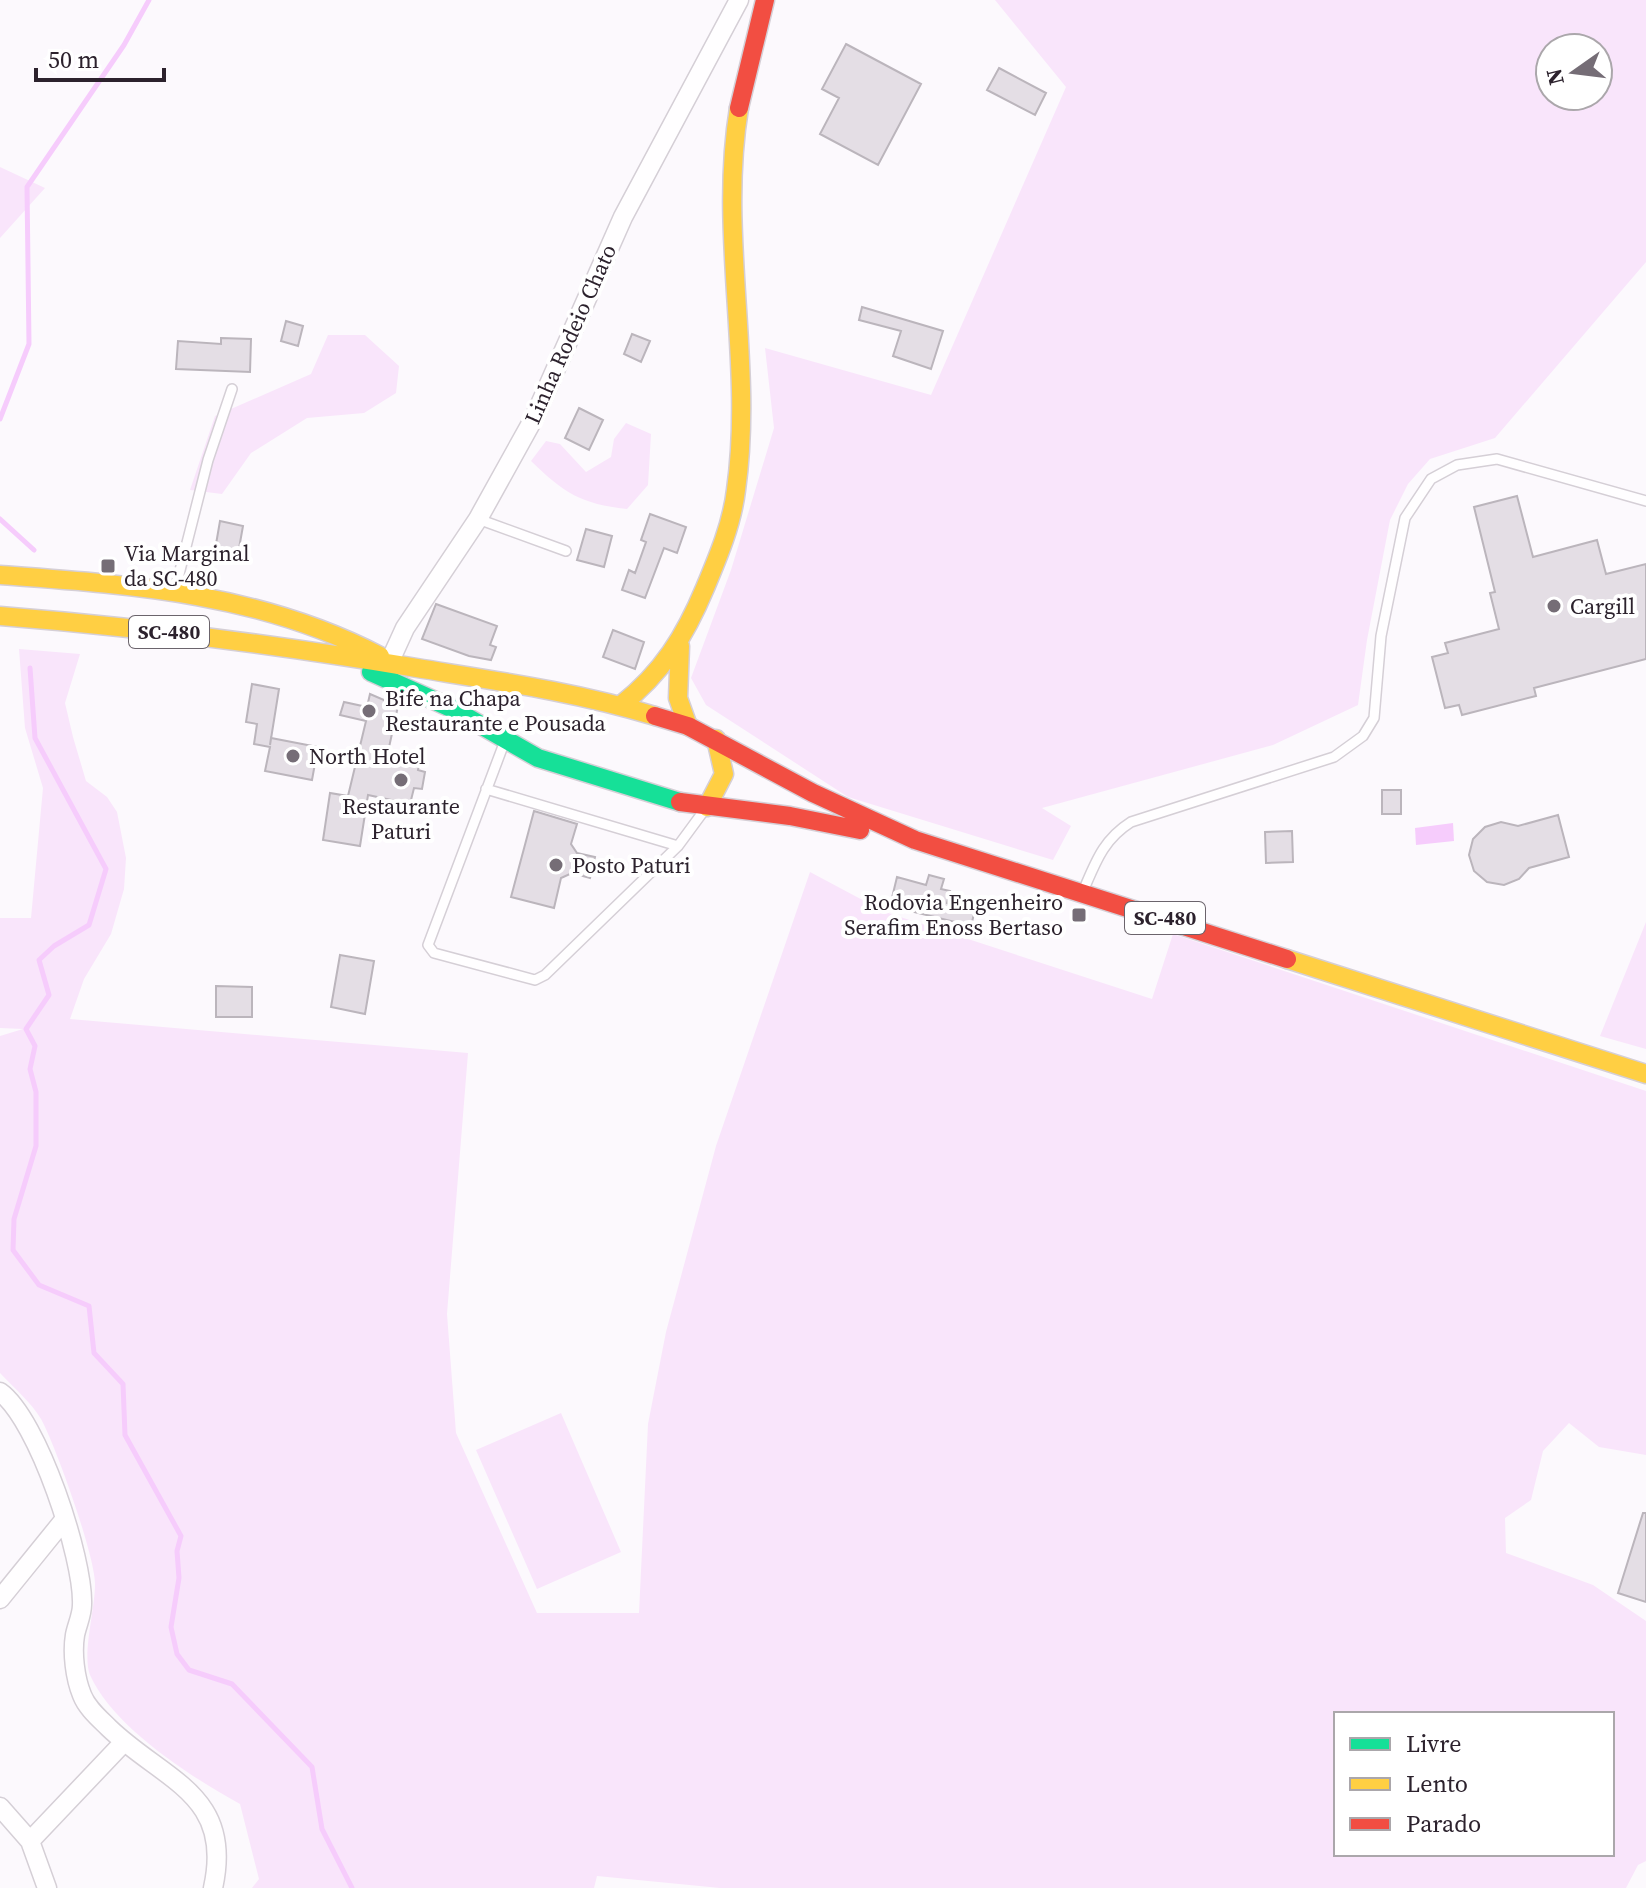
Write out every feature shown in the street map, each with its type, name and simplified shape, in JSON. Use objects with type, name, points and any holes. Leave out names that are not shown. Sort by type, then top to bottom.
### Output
[{"type":"main road","points":[[621,705],[648,686],[680,646],[724,545],[736,491],[740,404],[731,252],[731,175],[739,116],[765,0]]},
{"type":"main road","points":[[0,575],[175,592],[236,602],[317,625],[390,661]]},
{"type":"main road","name":"SC-480","points":[[0,616],[163,631],[283,646],[337,657],[390,661],[451,675],[536,686],[621,705],[688,726],[813,793],[915,840]]},
{"type":"main road","points":[[680,646],[676,681],[688,726]]},
{"type":"main road","name":"SC-480","points":[[337,657],[504,730],[561,767],[658,797],[707,807],[790,816],[915,840],[1083,891],[1646,1074]]},
{"type":"main road","points":[[511,702],[536,686]]},
{"type":"main road","points":[[707,807],[727,777],[726,760],[716,739]]},
{"type":"street","name":"Linha Rodeio Chato","points":[[390,661],[405,628],[478,519],[534,418],[623,217],[739,0]]},
{"type":"street","points":[[0,1392],[31,1429],[64,1520],[82,1588],[83,1608],[75,1637],[76,1672],[82,1696],[94,1714],[124,1742],[192,1792],[208,1817],[218,1848],[213,1888]]},
{"type":"street","points":[[0,1599],[64,1520]]},
{"type":"street","points":[[30,1841],[124,1742]]},
{"type":"street","points":[[0,1807],[30,1841],[47,1888]]},
{"type":"lane","points":[[175,592],[208,460],[232,389]]},
{"type":"lane","points":[[1083,891],[1103,846],[1115,832],[1131,822],[1334,757],[1363,736],[1374,718],[1381,636],[1405,518],[1431,479],[1457,465],[1497,459],[1646,501]]},
{"type":"lane","points":[[478,519],[566,551]]},
{"type":"lane","points":[[504,730],[486,789],[428,945],[434,953],[535,980],[545,975],[678,846],[707,807]]},
{"type":"lane","points":[[486,789],[678,846]]},
{"type":"shaded area","points":[[995,0],[1646,0],[1646,262],[1495,438],[1430,459],[1408,484],[1390,520],[1358,705],[1273,745],[1042,808],[1071,826],[1053,860],[848,797],[706,705],[691,678],[731,570],[774,428],[765,348],[931,395],[1066,87]]},
{"type":"shaded area","points":[[0,167],[45,188],[0,238]]},
{"type":"shaded area","points":[[328,335],[365,335],[399,366],[396,393],[364,413],[307,418],[251,453],[222,494],[190,490],[215,416],[311,374]]},
{"type":"shaded area","points":[[626,423],[651,434],[648,485],[627,509],[597,504],[574,495],[531,461],[546,441],[560,444],[586,472],[611,457],[614,439]]},
{"type":"shaded area","points":[[19,649],[80,654],[65,703],[86,781],[107,797],[117,812],[126,858],[124,889],[111,934],[84,979],[70,1019],[468,1053],[447,1314],[456,1433],[537,1613],[639,1613],[648,1424],[666,1332],[716,1146],[810,872],[885,912],[1152,999],[1173,934],[1646,1091],[1646,1455],[1599,1447],[1569,1423],[1543,1451],[1531,1500],[1505,1518],[1506,1553],[1593,1585],[1646,1621],[1646,1861],[1638,1865],[1626,1888],[720,1888],[597,1876],[594,1888],[252,1888],[259,1879],[240,1804],[177,1765],[135,1732],[101,1694],[90,1675],[87,1656],[95,1585],[82,1527],[65,1475],[41,1419],[0,1373],[0,1036],[23,1029],[0,1028],[0,918],[31,918],[43,788],[25,728]]},
{"type":"shaded area","points":[[1453,823],[1454,841],[1416,845],[1415,828]]},
{"type":"shaded area","points":[[1646,922],[1646,1049],[1600,1036]]},
{"type":"shaded area","points":[[561,1413],[621,1552],[537,1589],[476,1450]]},
{"type":"building","points":[[846,44],[921,84],[878,165],[820,134],[839,98],[822,89]]},
{"type":"building","points":[[999,68],[1046,93],[1035,115],[987,90]]},
{"type":"building","points":[[862,307],[943,331],[931,369],[893,356],[901,331],[859,320]]},
{"type":"building","points":[[286,321],[303,326],[298,346],[281,341]]},
{"type":"building","points":[[632,334],[650,341],[641,362],[624,354]]},
{"type":"building","points":[[221,338],[251,339],[250,372],[176,369],[178,341],[221,344]]},
{"type":"building","points":[[579,408],[603,420],[589,450],[565,438]]},
{"type":"building","name":"Cargill","points":[[1517,496],[1533,557],[1597,540],[1606,574],[1646,564],[1646,659],[1534,688],[1536,696],[1462,715],[1459,705],[1445,708],[1432,657],[1448,653],[1445,643],[1499,629],[1490,593],[1495,592],[1474,507]]},
{"type":"building","points":[[650,514],[686,527],[677,553],[664,548],[645,598],[622,590],[629,570],[635,573],[646,542],[641,540]]},
{"type":"building","points":[[220,521],[243,526],[238,554],[215,550]]},
{"type":"building","points":[[586,529],[612,536],[604,567],[577,560]]},
{"type":"building","points":[[436,604],[497,626],[490,645],[496,647],[491,660],[469,656],[422,639]]},
{"type":"building","points":[[613,630],[644,642],[635,669],[603,657]]},
{"type":"building","points":[[252,684],[279,689],[271,738],[318,747],[312,780],[265,771],[270,747],[254,744],[257,724],[246,722]]},
{"type":"building","points":[[370,694],[398,706],[388,752],[420,759],[418,770],[425,772],[422,789],[414,788],[410,804],[368,795],[360,846],[323,840],[330,793],[348,796],[366,721],[340,715],[344,702],[367,707]]},
{"type":"building","points":[[1382,790],[1401,790],[1401,814],[1382,814]]},
{"type":"building","name":"Posto Paturi","points":[[534,811],[577,824],[571,844],[577,853],[595,857],[590,878],[572,873],[561,878],[554,908],[511,897]]},
{"type":"building","points":[[1558,815],[1569,857],[1529,868],[1519,879],[1504,885],[1487,882],[1474,871],[1469,855],[1473,839],[1485,827],[1501,822],[1518,826]]},
{"type":"building","points":[[1292,831],[1293,862],[1266,863],[1265,832]]},
{"type":"building","points":[[929,875],[944,879],[941,889],[950,891],[947,903],[975,910],[971,926],[890,906],[897,877],[926,885]]},
{"type":"building","points":[[340,955],[374,961],[365,1014],[331,1007]]},
{"type":"building","points":[[216,986],[252,987],[252,1017],[216,1017]]},
{"type":"building","points":[[1643,1513],[1646,1513],[1646,1602],[1618,1593]]},
{"type":"waterway","points":[[0,419],[29,344],[27,187],[124,45],[149,0]]},
{"type":"waterway","points":[[0,519],[34,550]]},
{"type":"waterway","points":[[30,668],[35,738],[106,869],[89,925],[54,946],[39,960],[49,995],[26,1029],[35,1046],[30,1069],[36,1092],[36,1146],[14,1219],[13,1250],[39,1285],[89,1306],[94,1353],[123,1384],[125,1435],[181,1536],[177,1551],[179,1578],[171,1627],[177,1654],[189,1670],[232,1684],[312,1767],[322,1829],[352,1888]]},
{"type":"traffic: fast","points":[[371,672],[451,708],[538,758],[680,802]]},
{"type":"traffic: slow","points":[[621,705],[660,667],[689,622],[719,552],[734,503],[741,395],[732,203],[739,108]]},
{"type":"traffic: slow","points":[[0,575],[147,588],[242,605],[288,618],[380,656]]},
{"type":"traffic: slow","points":[[0,616],[261,644],[537,688],[655,716]]},
{"type":"traffic: slow","points":[[680,646],[678,698],[688,726]]},
{"type":"traffic: slow","points":[[707,807],[724,774],[716,739]]},
{"type":"traffic: slow","points":[[1287,959],[1646,1074]]},
{"type":"traffic: jam","points":[[739,108],[765,0]]},
{"type":"traffic: jam","points":[[655,716],[688,726],[813,793],[915,840],[1287,959]]},
{"type":"traffic: jam","points":[[680,802],[790,816],[860,830]]},
{"type":"place","name":"Via Marginal da SC-480","points":[[108,566]]},
{"type":"place","name":"Cargill","points":[[1554,606]]},
{"type":"place","name":"Bife na Chapa Restaurante e Pousada","points":[[369,711]]},
{"type":"place","name":"North Hotel","points":[[293,756]]},
{"type":"place","name":"Restaurante Paturi","points":[[401,780]]},
{"type":"place","name":"Posto Paturi","points":[[556,865]]},
{"type":"place","name":"Rodovia Engenheiro Serafim Enoss Bertaso","points":[[1079,915]]}]
